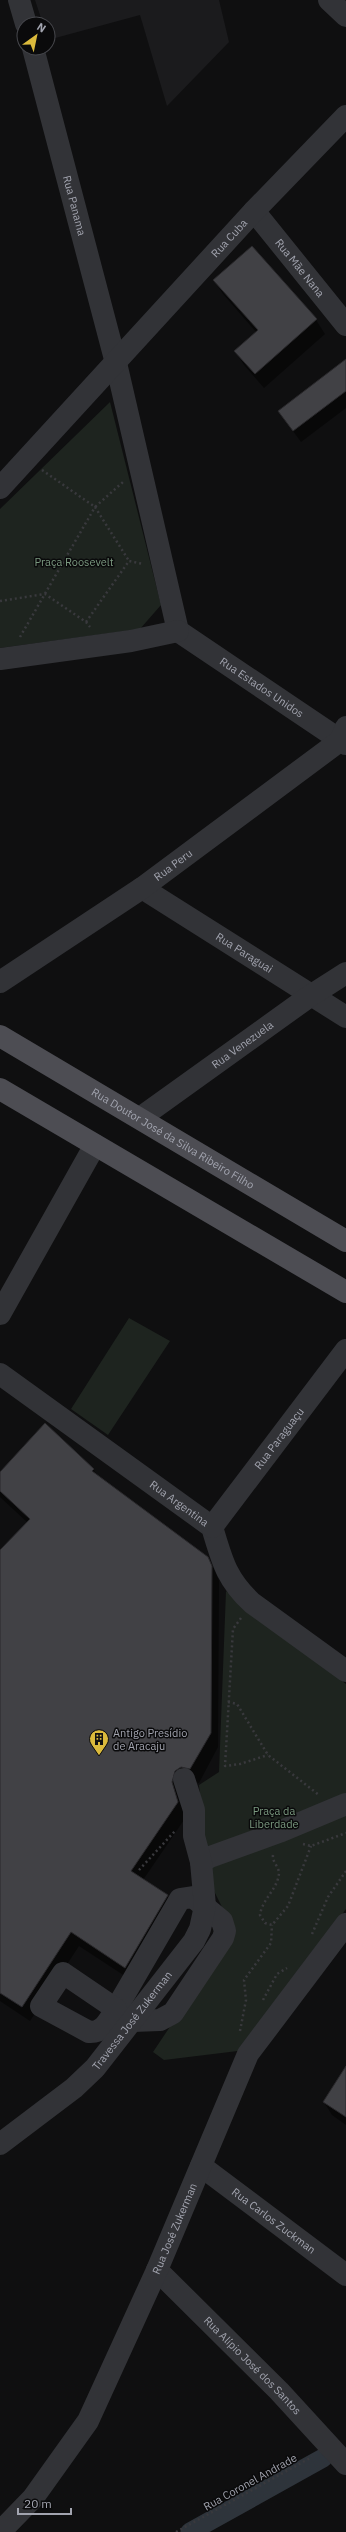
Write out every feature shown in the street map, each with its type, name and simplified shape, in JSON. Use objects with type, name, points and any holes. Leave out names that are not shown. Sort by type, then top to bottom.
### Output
[{"type":"main road","name":"Rua Doutor José da Silva Ribeiro Filho","points":[[0,1036],[346,1241]]},
{"type":"main road","points":[[0,1089],[346,1292]]},
{"type":"street","points":[[19,0],[24,16]]},
{"type":"street","points":[[329,0],[346,16]]},
{"type":"street","name":"Rua Panama","points":[[35,56],[116,364],[178,632]]},
{"type":"street","name":"Rua Cuba","points":[[0,488],[116,364],[254,211],[346,116]]},
{"type":"street","name":"Rua Mãe Nana","points":[[254,211],[346,325]]},
{"type":"street","points":[[4,658],[178,632]]},
{"type":"street","name":"Rua Estados Unidos","points":[[178,632],[344,737]]},
{"type":"street","name":"Rua Peru","points":[[0,982],[142,888],[344,737]]},
{"type":"street","name":"Rua Paraguai","points":[[142,888],[310,996],[346,1017]]},
{"type":"street","name":"Rua Venezuela","points":[[140,1118],[310,996],[346,973]]},
{"type":"street","points":[[0,1314],[95,1145]]},
{"type":"street","name":"Rua Paraguaçu","points":[[212,1527],[346,1350]]},
{"type":"street","name":"Rua Argentina","points":[[0,1374],[212,1527],[231,1582],[252,1603],[346,1671]]},
{"type":"street","points":[[184,1780],[194,1810],[194,1836],[201,1862],[210,1857],[279,1832],[341,1806]]},
{"type":"street","name":"Travessa José Zukerman","points":[[0,2144],[74,2088],[95,2068],[124,2015],[194,1942],[200,1930],[205,1906],[201,1862]]},
{"type":"street","points":[[124,2015],[180,1899],[193,1897],[205,1906]]},
{"type":"street","name":"Rua José Zukerman","points":[[0,2532],[33,2498],[88,2420],[157,2270],[248,2054],[346,1924]]},
{"type":"street","name":"Rua Carlos Zuckman","points":[[202,2166],[346,2275]]},
{"type":"street","name":"Rua Alípio José dos Santos","points":[[157,2270],[332,2446],[346,2464]]},
{"type":"path","points":[[27,459],[95,508],[129,561],[163,567]]},
{"type":"path","points":[[4,658],[45,594],[95,508],[140,467]]},
{"type":"path","points":[[86,622],[129,561]]},
{"type":"path","points":[[0,601],[45,594],[86,622],[103,644]]},
{"type":"path","points":[[252,1603],[233,1629],[225,1766],[240,1764],[268,1755]]},
{"type":"path","points":[[228,1702],[237,1704],[268,1755],[341,1806]]},
{"type":"path","points":[[140,1870],[194,1810]]},
{"type":"path","points":[[318,1843],[346,1833]]},
{"type":"path","points":[[240,2038],[246,2000],[244,1980],[271,1943],[272,1925],[288,1906],[311,1846]]},
{"type":"path","points":[[272,1925],[265,1923],[260,1915],[261,1906],[274,1888],[279,1872],[273,1858],[274,1853]]},
{"type":"path","points":[[311,1937],[328,1896],[346,1871]]},
{"type":"path","points":[[261,2005],[266,1991],[277,1974],[294,1964]]},
{"type":"path","name":"Rua Coronel Andrade","points":[[176,2532],[332,2446]]},
{"type":"shaded area","points":[[35,0],[219,0],[229,42],[167,106],[140,15],[56,38],[56,16],[40,16]]},
{"type":"green space","name":"Praça Roosevelt","points":[[110,402],[161,605],[140,629],[0,648],[0,509]]},
{"type":"green space","points":[[129,1318],[170,1341],[108,1435],[71,1409]]},
{"type":"green space","name":"Praça da Liberdade","points":[[226,1591],[346,1684],[346,1909],[246,2050],[164,2060],[153,2052],[234,1931],[209,1881],[199,1785],[219,1772]]},
{"type":"building","points":[[252,246],[317,319],[255,374],[234,351],[258,330],[213,280]]},
{"type":"building","points":[[346,359],[346,391],[293,431],[278,411]]},
{"type":"building","name":"Antigo Presídio de Aracaju","points":[[45,1423],[94,1469],[92,1471],[208,1557],[212,1566],[211,1733],[190,1769],[181,1767],[175,1771],[172,1782],[178,1802],[131,1871],[168,1895],[125,1968],[71,1932],[22,2007],[0,1993],[0,1550],[30,1519],[0,1491],[0,1472]]},
{"type":"building","points":[[346,2066],[346,2117],[323,2102]]},
{"type":"waterway","points":[[190,2532],[323,2458]]},
{"type":"place","name":"Antigo Presídio de Aracaju","points":[[99,1756]]}]
